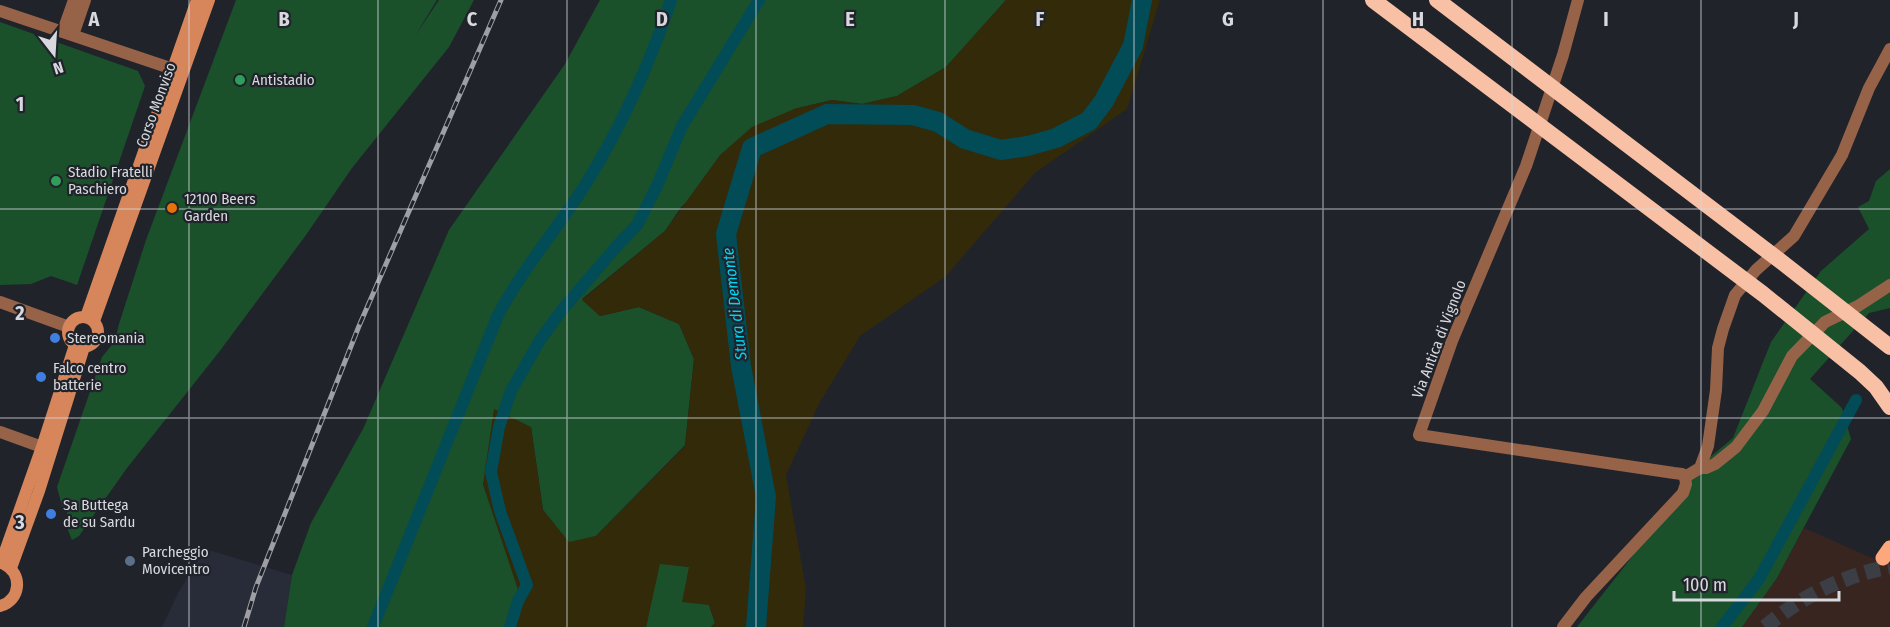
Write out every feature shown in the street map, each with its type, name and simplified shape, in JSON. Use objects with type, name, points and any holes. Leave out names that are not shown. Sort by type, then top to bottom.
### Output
[{"type":"highway","points":[[1373,0],[1754,287],[1835,351],[1876,387],[1890,407]]},
{"type":"highway","points":[[1437,0],[1890,347]]},
{"type":"main road","name":"Corso Monviso","points":[[90,319],[197,0]]},
{"type":"main road","name":"Corso Monviso","points":[[90,319],[209,0]]},
{"type":"main road","points":[[75,319],[90,319],[99,330],[94,344],[80,346],[69,339],[69,327],[75,319]]},
{"type":"main road","points":[[4,565],[42,447],[80,346]]},
{"type":"main road","points":[[4,565],[39,491],[80,346]]},
{"type":"main road","points":[[0,606],[13,598],[18,588],[17,577],[4,565]]},
{"type":"street","points":[[68,33],[74,0]]},
{"type":"street","points":[[68,33],[85,0]]},
{"type":"street","name":"Via Antica di Vignolo","points":[[1578,0],[1563,55],[1526,166],[1452,341],[1419,435],[1682,474],[1685,477]]},
{"type":"street","points":[[0,11],[173,69]]},
{"type":"street","points":[[1700,468],[1708,446],[1716,390],[1718,348],[1735,295],[1756,270],[1794,236],[1842,154],[1869,88],[1890,49]]},
{"type":"street","points":[[1563,627],[1586,597],[1683,493],[1686,484],[1685,477],[1700,468],[1715,464],[1736,447],[1763,411],[1792,356],[1825,322],[1858,306],[1890,285]]},
{"type":"street","points":[[0,302],[69,327]]},
{"type":"street","points":[[0,432],[42,447]]},
{"type":"shaded area","points":[[1804,528],[1890,566],[1890,627],[1742,627],[1777,578]]},
{"type":"shaded area","points":[[205,549],[292,575],[284,627],[162,627],[178,593]]},
{"type":"green space","points":[[236,0],[437,0],[415,36],[439,0],[474,0],[449,47],[352,168],[306,235],[219,352],[127,468],[79,536],[72,540],[67,528],[67,511],[63,510],[57,487],[102,357],[115,341],[146,240]]},
{"type":"green space","points":[[600,0],[1006,0],[946,67],[897,96],[862,104],[832,100],[794,109],[681,207],[665,231],[582,299],[600,316],[639,307],[679,324],[694,359],[685,445],[596,536],[569,543],[543,510],[531,427],[483,484],[518,589],[505,627],[284,627],[292,575],[311,523],[363,429],[449,230],[565,64]]},
{"type":"green space","name":"Stadio Fratelli Paschiero","points":[[0,22],[138,71],[145,86],[77,285],[51,276],[31,284],[0,285]]},
{"type":"green space","points":[[1890,169],[1890,308],[1869,313],[1810,379],[1842,408],[1851,439],[1777,578],[1742,627],[1577,627],[1698,467],[1733,438],[1771,342],[1821,271],[1869,229],[1858,207],[1869,201],[1876,181]]},
{"type":"green space","points":[[659,563],[689,567],[709,605],[715,623],[711,627],[646,627]]},
{"type":"sand","points":[[1006,0],[1160,0],[1127,109],[1035,173],[945,277],[860,336],[820,402],[786,475],[806,589],[803,627],[711,627],[715,623],[709,605],[682,602],[689,567],[660,564],[646,627],[505,627],[518,589],[483,484],[494,409],[531,427],[543,510],[569,542],[596,536],[685,446],[694,359],[679,324],[639,307],[600,316],[582,300],[665,231],[720,155],[752,127],[794,109],[832,100],[862,104],[897,96],[946,67]]},
{"type":"waterway","points":[[373,627],[498,315],[518,281],[587,182],[612,138],[654,47],[671,0]]},
{"type":"waterway","points":[[510,627],[518,601],[527,585],[500,511],[491,472],[499,427],[511,391],[540,340],[561,311],[637,225],[657,186],[682,126],[759,0]]},
{"type":"waterway","name":"Stura di Demonte","points":[[756,627],[766,497],[741,366],[726,234],[752,148],[827,114],[913,115],[938,122],[965,139],[1001,150],[1028,146],[1056,138],[1089,121],[1104,101],[1133,46],[1142,0]]},
{"type":"waterway","points":[[1722,627],[1759,579],[1856,400]]},
{"type":"tunnel","points":[[1765,627],[1793,606],[1823,589],[1856,576],[1890,567]]},
{"type":"railway","points":[[244,627],[256,587],[359,326],[501,0]]},
{"type":"place","name":"Antistadio","points":[[240,80]]},
{"type":"place","name":"Stadio Fratelli Paschiero","points":[[56,181]]},
{"type":"place","name":"12100 Beers Garden","points":[[172,208]]},
{"type":"place","name":"Stereomania","points":[[55,338]]},
{"type":"place","name":"Falco centro batterie","points":[[41,377]]},
{"type":"place","name":"Sa Buttega de su Sardu","points":[[51,514]]},
{"type":"place","name":"Parcheggio Movicentro","points":[[130,561]]}]
